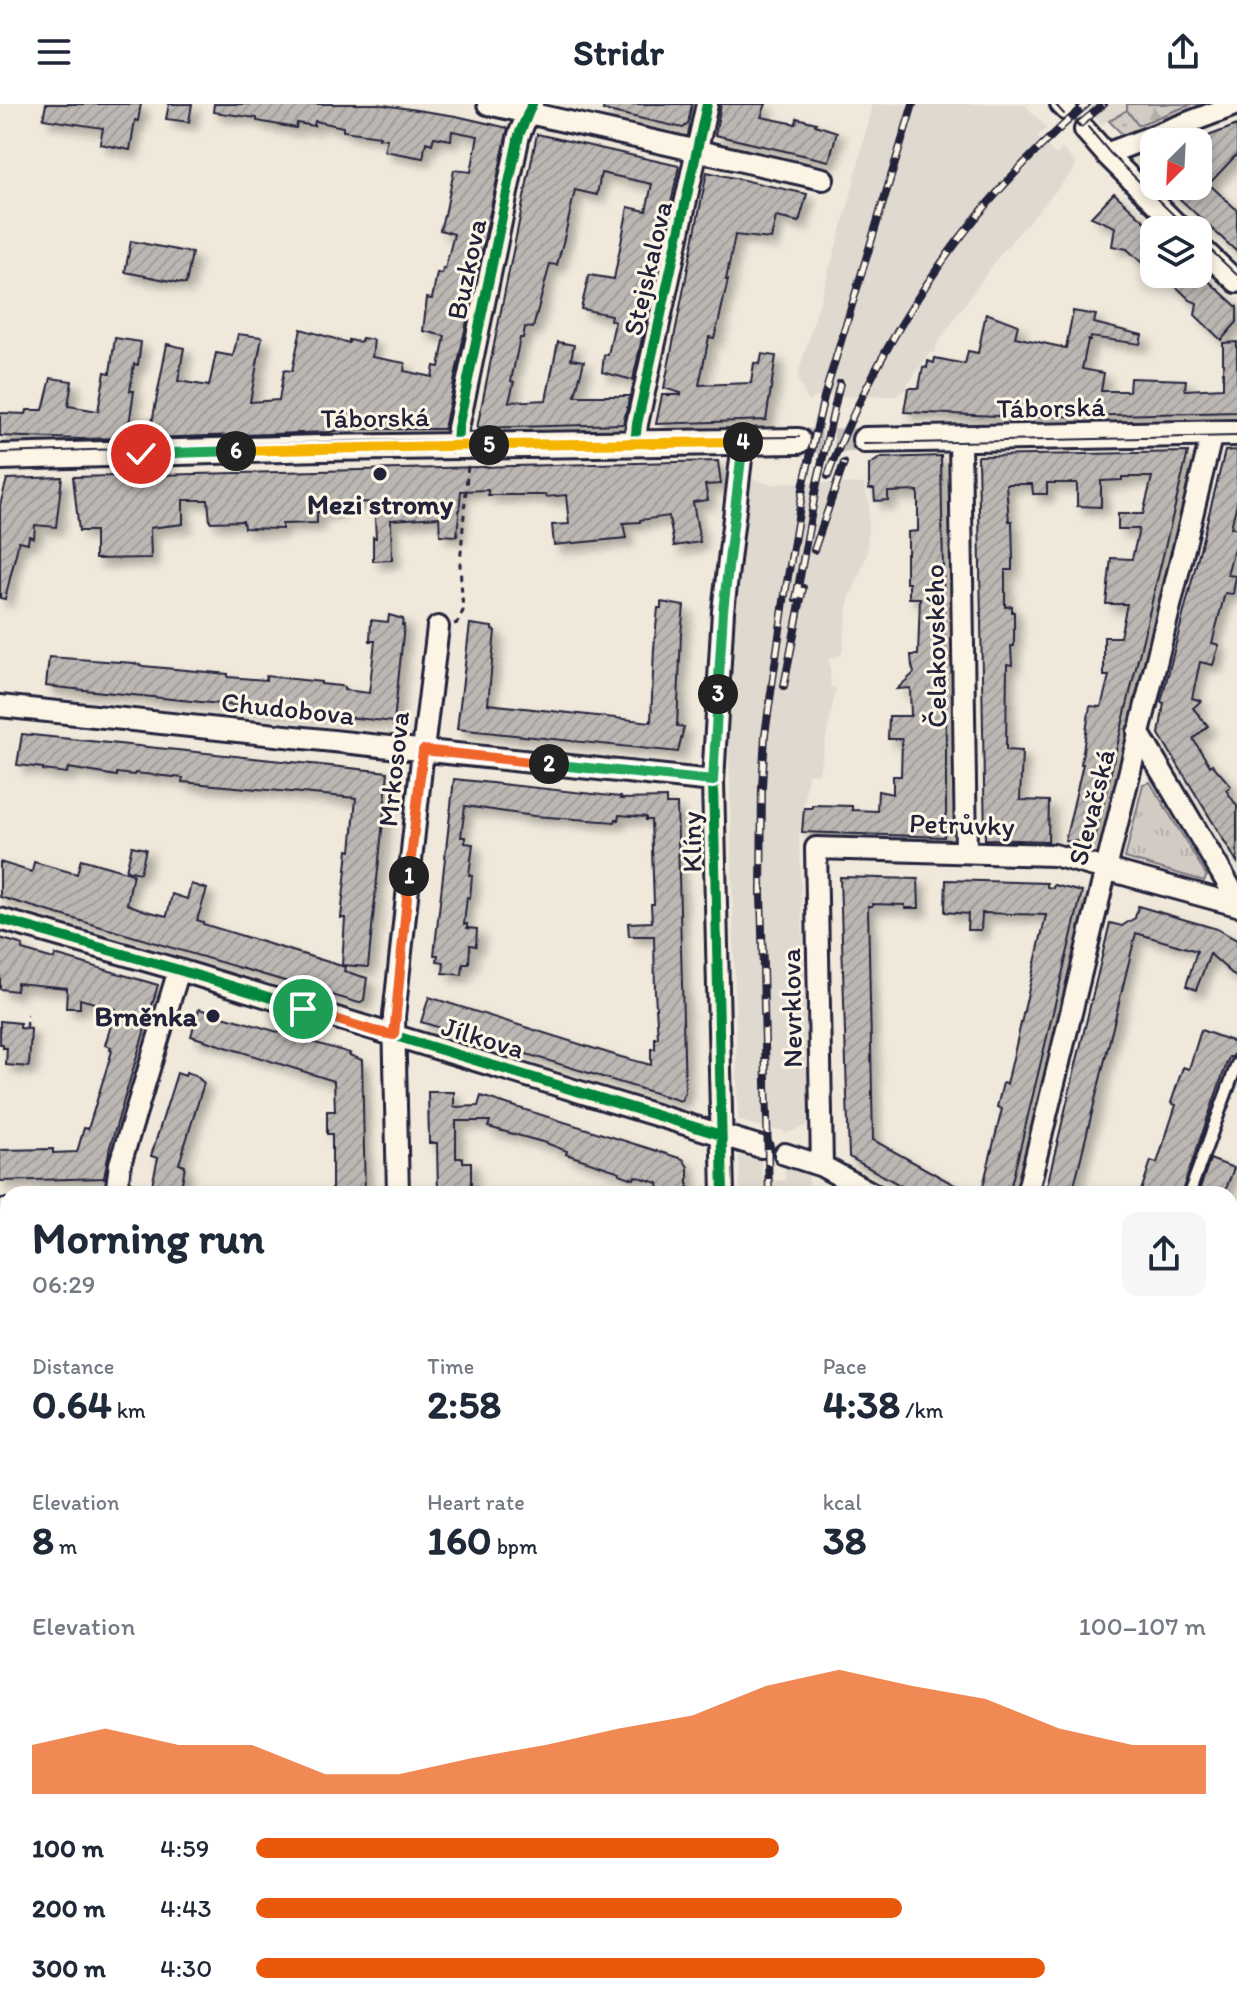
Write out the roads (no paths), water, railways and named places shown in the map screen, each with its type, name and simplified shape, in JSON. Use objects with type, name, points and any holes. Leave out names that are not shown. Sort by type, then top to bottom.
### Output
[{"type":"street","points":[[488,104],[530,108],[697,151],[823,179]]},
{"type":"street","name":"Stejskalova","points":[[635,443],[707,104]]},
{"type":"street","points":[[1106,154],[1237,104]]},
{"type":"street","name":"Buzkova","points":[[462,454],[458,428],[519,135],[530,108]]},
{"type":"street","points":[[1085,130],[1168,216]]},
{"type":"street","points":[[1212,258],[1237,282]]},
{"type":"street","name":"Slevačská","points":[[1029,1186],[1212,433]]},
{"type":"street","name":"Táborská","points":[[865,440],[1237,433]]},
{"type":"street","name":"Čelakovského","points":[[960,439],[966,852]]},
{"type":"street","name":"Táborská","points":[[0,457],[462,454],[635,443],[798,441]]},
{"type":"street","name":"Klíny","points":[[723,1186],[713,781],[723,611],[743,442]]},
{"type":"street","name":"Mrkosova","points":[[398,1186],[394,1035],[438,627]]},
{"type":"street","name":"Chudobova","points":[[0,706],[713,781]]},
{"type":"street","points":[[1138,732],[1237,899]]},
{"type":"street","name":"Petrůvky","points":[[816,848],[1054,855],[1237,905]]},
{"type":"street","name":"Nevrklova","points":[[816,848],[822,1166]]},
{"type":"street","name":"Jílkova","points":[[0,919],[179,970],[761,1147]]},
{"type":"street","points":[[117,1186],[120,1164],[179,970]]},
{"type":"street","points":[[785,1154],[822,1166],[849,1186]]},
{"type":"lane","points":[[1192,1186],[1237,1064]]},
{"type":"tunnel","points":[[798,441],[865,440]]},
{"type":"tram line","points":[[1055,104],[1064,114]]},
{"type":"tram line","points":[[1088,127],[1175,216]]},
{"type":"tram line","points":[[1212,251],[1237,275]]},
{"type":"tram line","points":[[864,444],[1237,436]]},
{"type":"tram line","points":[[0,453],[357,441],[799,437]]},
{"type":"tram line","points":[[292,454],[492,451]]},
{"type":"railway","points":[[769,1186],[761,894],[765,735],[804,483],[824,397],[913,104]]},
{"type":"railway","points":[[828,476],[870,381],[939,267],[993,198],[1087,104]]},
{"type":"railway","points":[[1080,124],[1104,104]]},
{"type":"railway","points":[[796,599],[817,483],[840,383]]},
{"type":"railway","points":[[814,550],[844,463]]},
{"type":"railway","points":[[784,686],[803,588]]},
{"type":"place","name":"Mezi stromy","points":[[380,474]]},
{"type":"place","name":"Brněnka","points":[[213,1016]]}]
